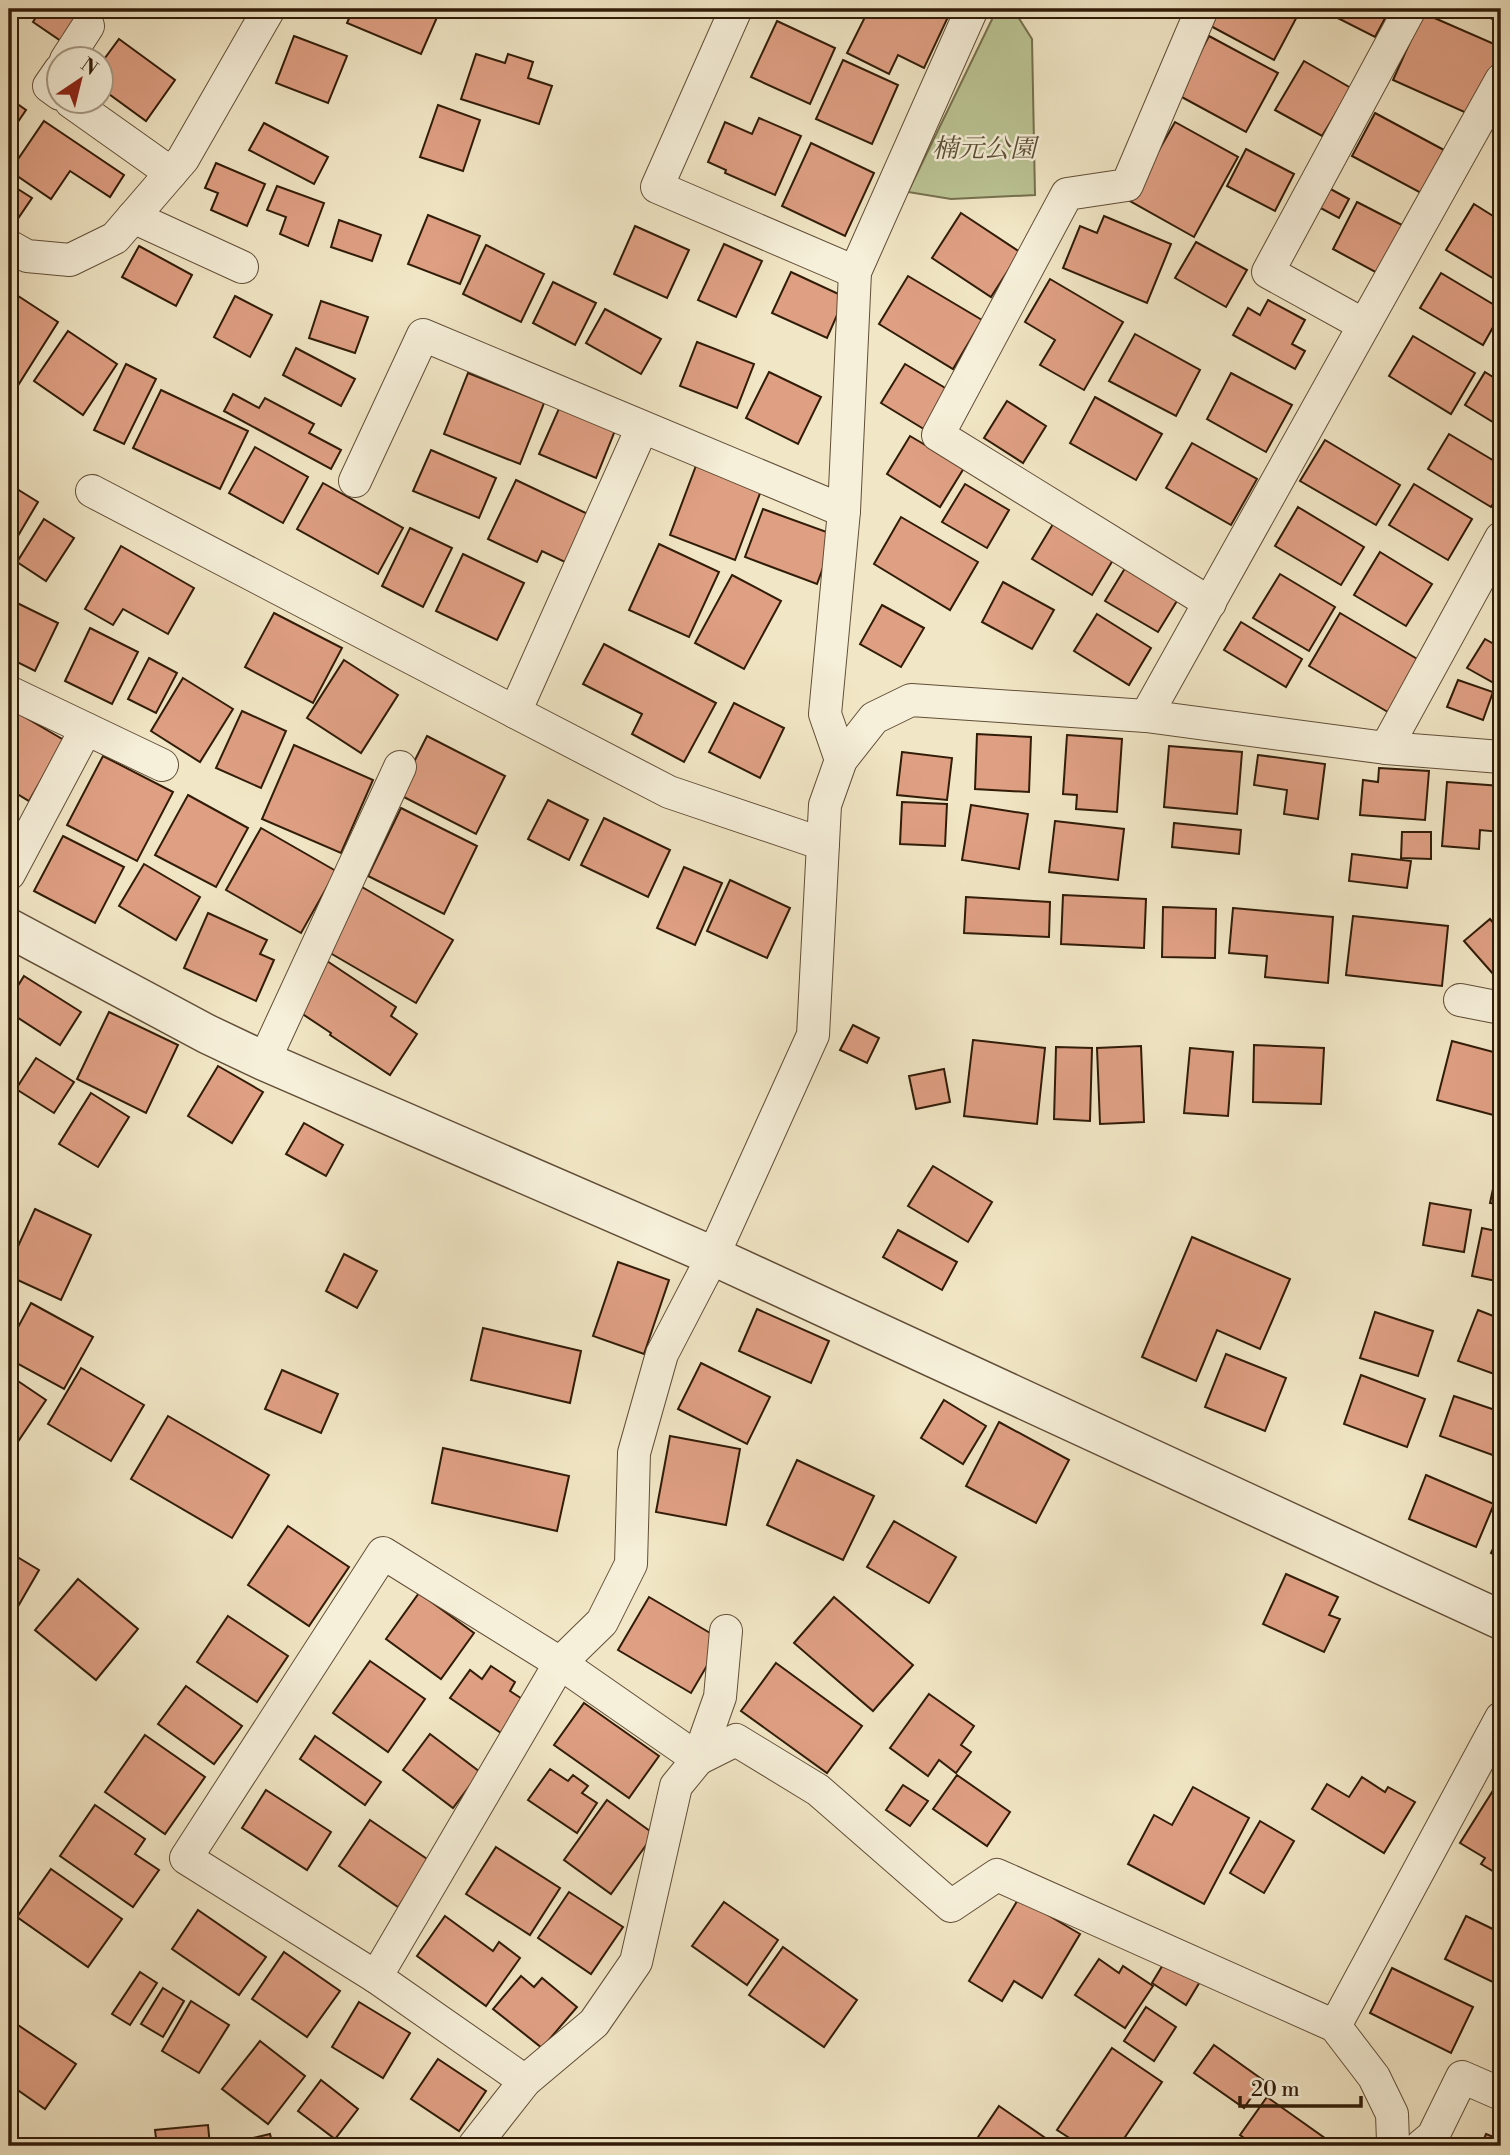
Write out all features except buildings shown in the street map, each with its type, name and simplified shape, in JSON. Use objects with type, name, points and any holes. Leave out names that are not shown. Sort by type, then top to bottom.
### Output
[{"type":"street","points":[[9,246],[27,256],[70,260],[115,238],[183,159],[269,9]]},
{"type":"street","points":[[736,9],[657,187],[855,272]]},
{"type":"street","points":[[841,760],[825,714],[844,511],[855,272],[972,9]]},
{"type":"street","points":[[1202,9],[1127,184],[1068,194],[938,435],[1210,603]]},
{"type":"street","points":[[1364,325],[1268,272],[1410,9]]},
{"type":"street","points":[[75,46],[88,26]]},
{"type":"street","points":[[1146,716],[1501,80]]},
{"type":"street","points":[[91,116],[171,173]]},
{"type":"street","points":[[133,217],[242,267]]},
{"type":"street","points":[[355,481],[423,335],[844,511]]},
{"type":"street","points":[[515,712],[642,428]]},
{"type":"street","points":[[92,491],[669,792],[823,844]]},
{"type":"street","points":[[1386,748],[1501,538]]},
{"type":"street","points":[[9,692],[162,765]]},
{"type":"street","points":[[376,1977],[560,1663],[602,1622],[631,1564],[634,1453],[662,1354],[713,1256],[813,1035],[825,805],[841,760],[874,718],[911,700],[1146,716],[1386,748],[1501,757]]},
{"type":"street","points":[[9,874],[86,729]]},
{"type":"street","points":[[264,1061],[400,767]]},
{"type":"street","points":[[11,933],[264,1061],[713,1256],[1501,1620]]},
{"type":"street","points":[[1460,1000],[1501,1008]]},
{"type":"street","points":[[525,2081],[376,1977],[186,1858],[383,1553],[560,1663],[698,1759]]},
{"type":"street","points":[[474,2146],[525,2081],[594,2023],[636,1962],[676,1786],[698,1759],[720,1697],[726,1631]]},
{"type":"street","points":[[1335,2026],[1501,1718]]},
{"type":"street","points":[[698,1759],[736,1740],[818,1790],[951,1906],[997,1875],[1335,2026],[1374,2077],[1392,2114],[1391,2146]]},
{"type":"street","points":[[1421,2146],[1433,2136],[1462,2077],[1501,2094]]},
{"type":"green space","name":"楠元公園","points":[[997,9],[1013,9],[1032,39],[1035,195],[951,199],[908,192]]}]
